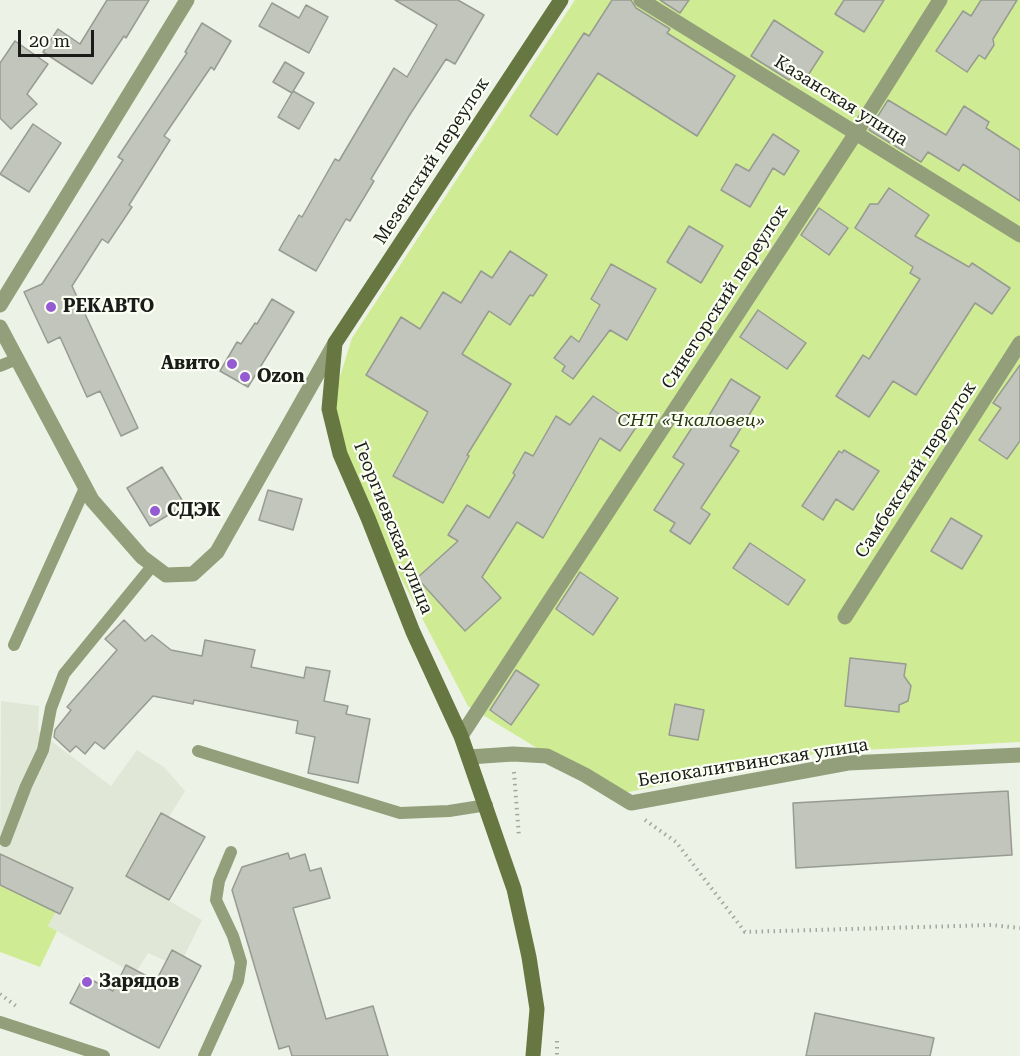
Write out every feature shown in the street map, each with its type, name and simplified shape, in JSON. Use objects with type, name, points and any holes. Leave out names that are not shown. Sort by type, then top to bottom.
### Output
[{"type":"street","points":[[0,305],[188,0]]},
{"type":"street","name":"Мезенский переулок","points":[[335,343],[561,0]]},
{"type":"street","name":"Казанская улица","points":[[641,0],[1020,235]]},
{"type":"street","name":"Синегорский переулок","points":[[461,736],[856,133],[940,0]]},
{"type":"street","points":[[0,327],[92,500],[142,557],[166,575],[193,574],[217,552],[335,343]]},
{"type":"street","name":"Георгиевская улица","points":[[335,343],[329,410],[340,454],[413,632],[461,736],[487,805],[514,889],[529,957],[537,1009],[533,1056]]},
{"type":"street","name":"Самбекский переулок","points":[[845,617],[1020,343]]},
{"type":"street","name":"Белокалитвинская улица","points":[[469,757],[513,754],[547,756],[585,775],[631,803],[848,763],[1020,755]]},
{"type":"lane","points":[[0,366],[17,359]]},
{"type":"lane","points":[[14,645],[85,488]]},
{"type":"lane","points":[[5,841],[26,786],[43,750],[51,708],[64,674],[153,565]]},
{"type":"lane","points":[[198,751],[399,813],[448,811],[487,805]]},
{"type":"lane","points":[[204,1056],[238,981],[242,962],[216,900],[219,881],[231,852]]},
{"type":"lane","points":[[0,1022],[104,1056]]},
{"type":"path","points":[[639,816],[676,842],[745,932],[992,925],[1020,928]]},
{"type":"shaded area","points":[[1,701],[39,706],[38,731],[111,786],[137,750],[164,767],[185,791],[145,856],[166,899],[202,920],[179,967],[148,953],[135,974],[48,926],[55,912],[0,882]]},
{"type":"green space","name":"СНТ «Чкаловец»","points":[[575,0],[1020,0],[1020,742],[824,752],[614,795],[468,706],[335,452],[333,399],[352,338]]},
{"type":"green space","points":[[0,882],[56,911],[48,926],[57,931],[40,967],[0,952]]},
{"type":"building","points":[[107,0],[149,0],[126,38],[124,36],[92,84],[43,52],[58,29],[80,44]]},
{"type":"building","points":[[395,0],[458,0],[484,15],[455,64],[446,59],[371,179],[374,181],[350,221],[346,219],[316,271],[279,250],[299,215],[302,217],[335,159],[339,161],[394,68],[407,77],[437,25]]},
{"type":"building","points":[[612,0],[631,0],[636,8],[670,29],[667,33],[735,76],[697,136],[598,73],[557,135],[530,116],[584,33],[589,36]]},
{"type":"building","points":[[660,0],[689,0],[680,13]]},
{"type":"building","points":[[844,0],[884,0],[864,32],[835,14]]},
{"type":"building","points":[[981,0],[1017,0],[993,39],[994,45],[985,59],[979,55],[967,72],[936,51],[963,11],[971,16]]},
{"type":"building","points":[[272,3],[299,18],[306,5],[328,17],[309,53],[259,26]]},
{"type":"building","points":[[774,20],[823,52],[803,83],[792,76],[789,80],[751,56]]},
{"type":"building","points":[[202,23],[231,41],[214,70],[211,67],[164,136],[170,140],[129,205],[132,207],[108,243],[102,239],[72,286],[138,428],[121,436],[100,391],[87,397],[60,337],[48,343],[24,292],[42,284],[123,160],[118,157],[187,53],[185,52]]},
{"type":"building","points":[[15,41],[48,64],[27,94],[37,104],[11,129],[0,118],[0,63]]},
{"type":"building","points":[[285,62],[304,73],[292,93],[273,82]]},
{"type":"building","points":[[293,91],[314,103],[299,129],[278,117]]},
{"type":"building","points":[[888,100],[946,135],[964,106],[989,122],[986,128],[1020,150],[1020,201],[963,164],[959,171],[928,152],[921,162],[869,130]]},
{"type":"building","points":[[33,124],[61,143],[29,192],[0,174]]},
{"type":"building","points":[[773,134],[799,151],[784,175],[773,168],[750,207],[721,190],[736,164],[749,171]]},
{"type":"building","points":[[889,188],[929,215],[915,236],[969,267],[972,263],[1010,288],[992,314],[975,303],[916,395],[893,381],[869,417],[836,396],[863,355],[869,359],[920,279],[910,273],[913,267],[855,228],[870,204],[878,204]]},
{"type":"building","points":[[819,208],[848,228],[829,255],[801,235]]},
{"type":"building","points":[[689,226],[723,246],[701,283],[667,262]]},
{"type":"building","points":[[510,251],[547,275],[510,325],[489,311],[462,354],[511,384],[467,455],[469,456],[443,503],[393,476],[428,412],[366,375],[401,317],[420,329],[443,292],[461,303],[481,271],[492,278]]},
{"type":"building","points":[[611,264],[656,289],[627,340],[610,330],[573,379],[562,371],[565,366],[554,358],[571,336],[579,342],[600,305],[591,299]]},
{"type":"building","points":[[272,299],[294,312],[248,387],[220,371],[237,342],[241,344],[255,323],[257,324]]},
{"type":"building","points":[[758,310],[806,343],[787,369],[740,337]]},
{"type":"building","points":[[1020,365],[1020,441],[1007,459],[979,440],[1001,408],[993,403]]},
{"type":"building","points":[[731,379],[760,397],[730,446],[739,451],[701,508],[710,514],[690,544],[670,531],[675,523],[654,510],[684,464],[673,457],[695,423],[702,427]]},
{"type":"building","points":[[593,396],[637,426],[620,451],[600,438],[543,538],[517,522],[482,577],[501,598],[465,631],[417,578],[458,541],[448,535],[467,505],[489,518],[515,475],[513,473],[525,452],[533,456],[556,416],[570,425]]},
{"type":"building","points":[[844,450],[879,471],[853,510],[836,499],[823,520],[802,506],[839,451],[842,453]]},
{"type":"building","points":[[162,467],[185,505],[150,526],[127,488]]},
{"type":"building","points":[[268,490],[302,499],[293,530],[259,520]]},
{"type":"building","points":[[951,518],[982,536],[962,569],[931,551]]},
{"type":"building","points":[[750,543],[805,580],[788,605],[733,568]]},
{"type":"building","points":[[580,572],[618,598],[593,635],[556,609]]},
{"type":"building","points":[[124,620],[145,641],[152,635],[171,650],[202,656],[205,640],[255,650],[251,667],[304,678],[306,667],[330,671],[324,701],[348,706],[346,714],[370,719],[358,783],[308,773],[315,737],[296,733],[298,721],[194,700],[193,704],[153,696],[104,749],[95,742],[85,754],[76,746],[70,752],[54,737],[55,730],[71,710],[67,707],[117,650],[105,639]]},
{"type":"building","points":[[850,658],[906,664],[904,676],[911,686],[908,701],[899,705],[899,712],[845,706]]},
{"type":"building","points":[[516,670],[539,685],[511,725],[490,710]]},
{"type":"building","points":[[675,704],[704,710],[698,740],[669,735]]},
{"type":"building","points":[[1008,791],[1012,855],[796,868],[793,803]]},
{"type":"building","points":[[161,813],[205,837],[169,900],[126,876]]},
{"type":"building","points":[[288,853],[290,859],[305,854],[310,871],[321,868],[330,898],[293,908],[326,1019],[373,1006],[388,1056],[292,1056],[289,1046],[279,1049],[232,890],[242,867]]},
{"type":"building","points":[[0,854],[73,888],[60,914],[0,885]]},
{"type":"building","points":[[172,950],[201,966],[159,1048],[70,1003],[84,976],[113,991],[126,965],[156,981]]},
{"type":"building","points":[[815,1013],[934,1038],[930,1056],[806,1056]]},
{"type":"place","name":"РЕКАВТО","points":[[51,307]]},
{"type":"place","name":"Авито","points":[[232,364]]},
{"type":"place","name":"Ozon","points":[[245,377]]},
{"type":"place","name":"СДЭК","points":[[155,511]]},
{"type":"place","name":"Зарядов","points":[[87,982]]}]
